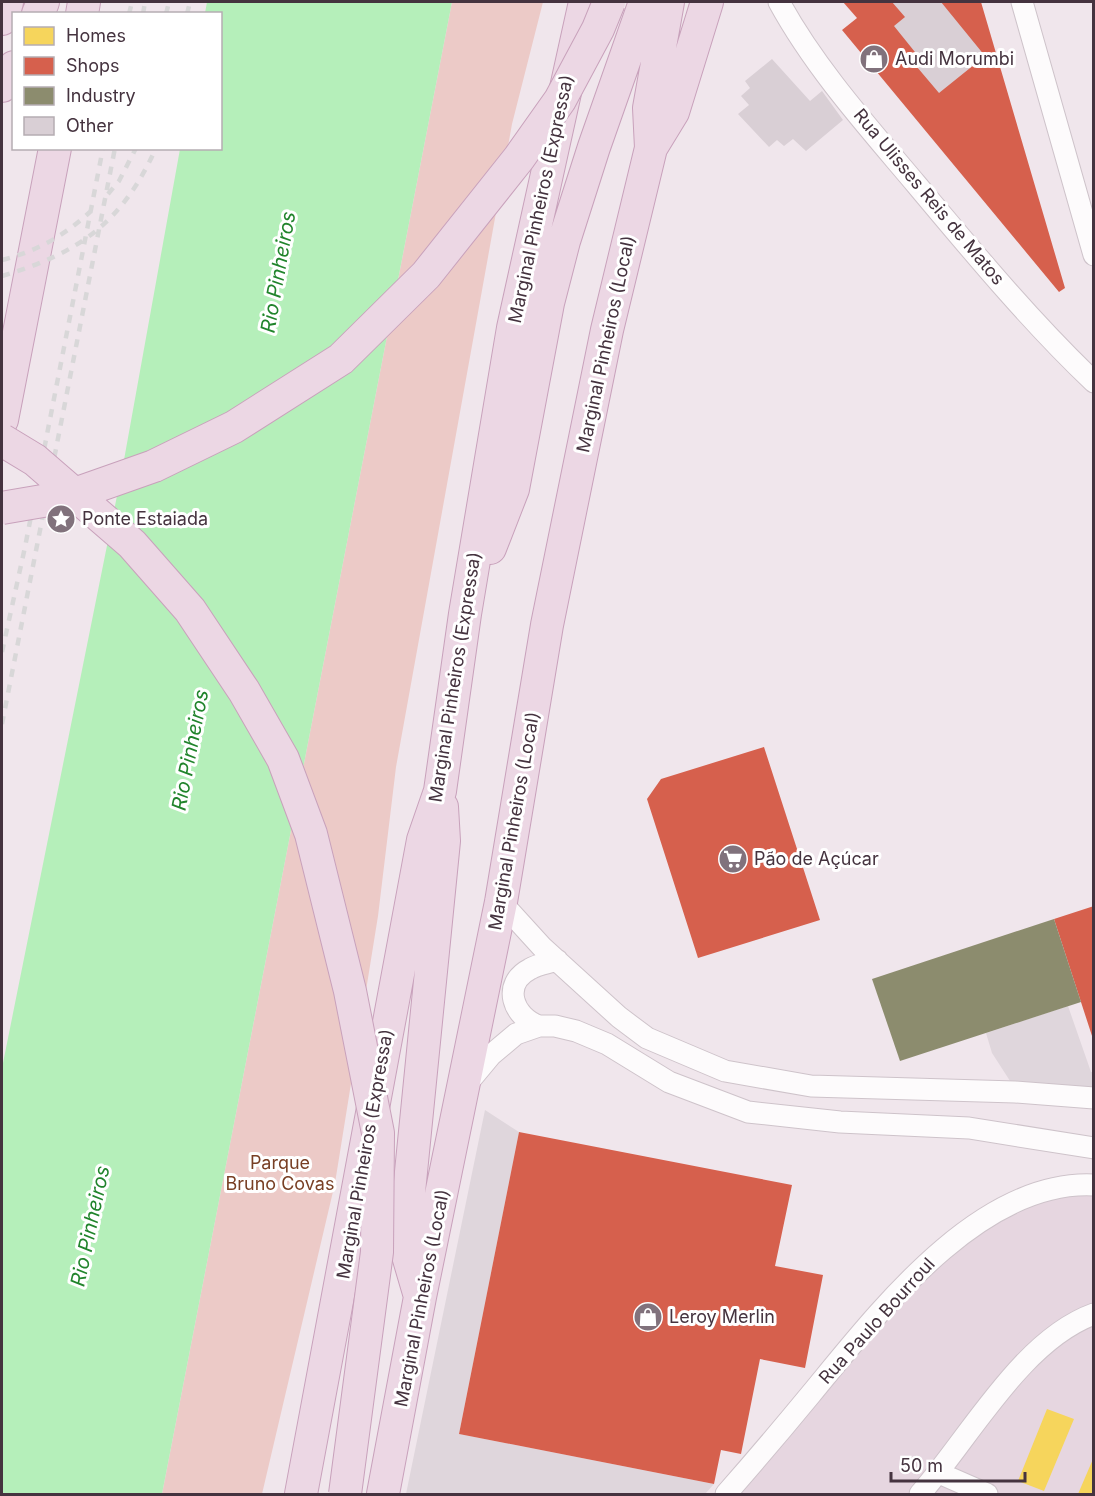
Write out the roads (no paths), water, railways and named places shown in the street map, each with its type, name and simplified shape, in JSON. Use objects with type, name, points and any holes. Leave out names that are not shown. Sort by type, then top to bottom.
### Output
[{"type":"highway","points":[[2,19],[7,2]]},
{"type":"highway","name":"Marginal Pinheiros (Expressa)","points":[[301,1494],[423,840],[440,791],[465,614],[513,328],[585,2]]},
{"type":"highway","points":[[2,508],[66,497],[154,466],[234,427],[341,359],[426,275],[519,158],[560,100],[598,29],[609,2]]},
{"type":"highway","points":[[465,614],[513,489],[548,303],[564,241],[645,2]]},
{"type":"highway","points":[[651,148],[649,108],[668,2]]},
{"type":"highway","points":[[651,148],[673,112],[707,2]]},
{"type":"highway","points":[[2,86],[12,70]]},
{"type":"highway","name":"Marginal Pinheiros (Local)","points":[[384,1494],[420,1297],[501,902],[550,613],[607,330],[651,148]]},
{"type":"highway","points":[[2,420],[55,150]]},
{"type":"highway","points":[[2,318],[36,238]]},
{"type":"highway","points":[[2,440],[35,460],[132,544],[190,610],[244,691],[283,759],[311,834],[350,991],[378,1133],[377,1252],[345,1494]]},
{"type":"highway","points":[[420,1297],[404,1242],[444,841],[440,791]]},
{"type":"street","name":"Rua Ulisses Reis de Matos","points":[[779,2],[806,45],[875,136],[978,257],[1094,382]]},
{"type":"street","points":[[1022,2],[1094,255]]},
{"type":"street","points":[[501,902],[528,933],[619,1017],[647,1038],[725,1071],[811,1086],[1015,1092],[1094,1098]]},
{"type":"street","points":[[539,1026],[526,1020],[517,1011],[514,1004],[513,987],[529,969],[557,960]]},
{"type":"street","points":[[465,1085],[508,1039],[539,1026],[555,1026],[576,1031],[607,1044],[669,1082],[748,1112],[840,1122],[969,1128],[1094,1148]]},
{"type":"street","name":"Rua Paulo Bourroul","points":[[726,1494],[842,1357],[929,1261],[989,1217],[1042,1190],[1094,1185]]},
{"type":"street","points":[[920,1494],[1034,1351],[1065,1327],[1094,1314]]},
{"type":"street","points":[[939,1473],[987,1494]]},
{"type":"water","name":"Rio Pinheiros","points":[[207,2],[452,2],[162,1494],[2,1494],[2,1068],[122,471],[180,150],[222,150],[222,12],[205,12]]},
{"type":"railway","points":[[130,12],[132,2]]},
{"type":"railway","points":[[143,12],[145,2]]},
{"type":"railway","points":[[166,12],[169,2]]},
{"type":"railway","points":[[188,12],[190,2]]},
{"type":"railway","points":[[2,652],[25,547],[103,150]]},
{"type":"railway","points":[[2,724],[115,150]]},
{"type":"railway","points":[[108,194],[119,181],[135,150]]},
{"type":"railway","points":[[2,276],[54,257],[95,232],[128,196],[155,150]]},
{"type":"railway","points":[[2,260],[50,242],[91,211]]},
{"type":"place","name":"Audi Morumbi","points":[[874,59]]},
{"type":"place","name":"Ponte Estaiada","points":[[61,519]]},
{"type":"place","name":"Pão de Açúcar","points":[[733,859]]},
{"type":"place","name":"Leroy Merlin","points":[[648,1317]]},
{"type":"park label","name":"Parque Bruno Covas","points":[[280,1173]]}]
